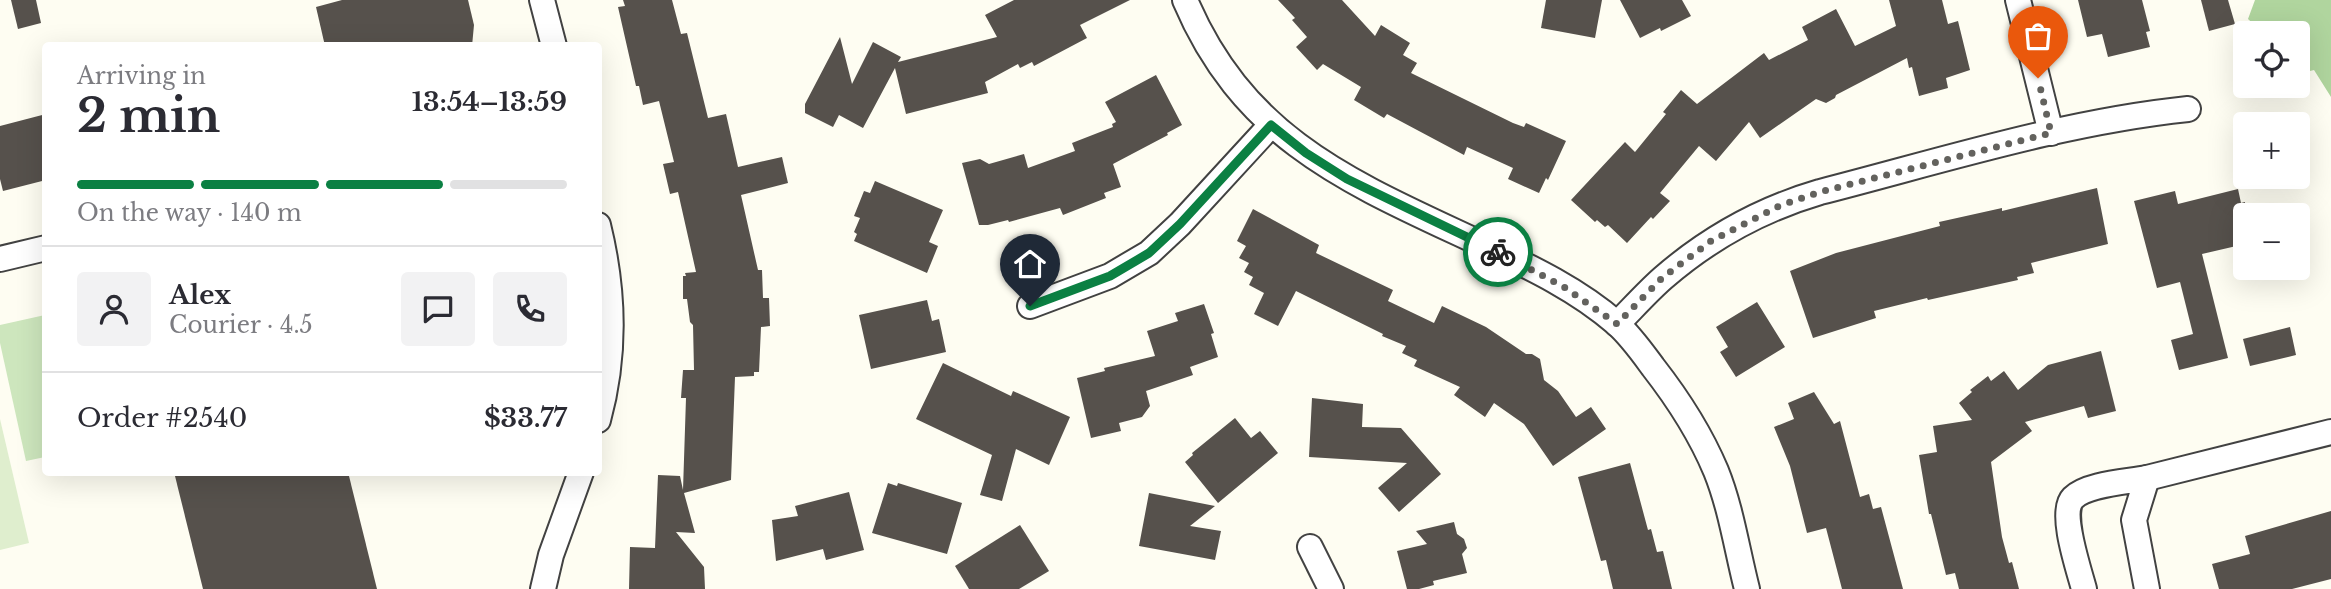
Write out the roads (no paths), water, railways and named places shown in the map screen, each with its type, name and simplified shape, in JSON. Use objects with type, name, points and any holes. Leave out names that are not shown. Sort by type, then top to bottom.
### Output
[{"type":"street","points":[[542,0],[553,42]]},
{"type":"street","points":[[1185,0],[1194,20],[1228,75],[1271,125],[1315,159],[1347,179],[1534,270],[1564,287],[1617,324],[1673,393],[1703,444],[1721,487],[1746,589]]},
{"type":"street","points":[[2018,0],[2051,133]]},
{"type":"street","points":[[1617,324],[1662,278],[1711,241],[1779,206],[1820,192],[2051,133],[2143,114],[2188,109]]},
{"type":"street","points":[[1030,306],[1110,276],[1149,253],[1180,224],[1271,125]]},
{"type":"street","points":[[602,243],[608,269],[611,317],[610,365],[602,402]]},
{"type":"street","points":[[0,259],[42,249]]},
{"type":"street","points":[[2084,589],[2067,518],[2068,505],[2078,494],[2331,432]]},
{"type":"street","points":[[542,589],[551,555],[580,476]]},
{"type":"street","points":[[2147,478],[2134,520],[2147,589]]},
{"type":"street","points":[[1310,547],[1331,589]]}]
